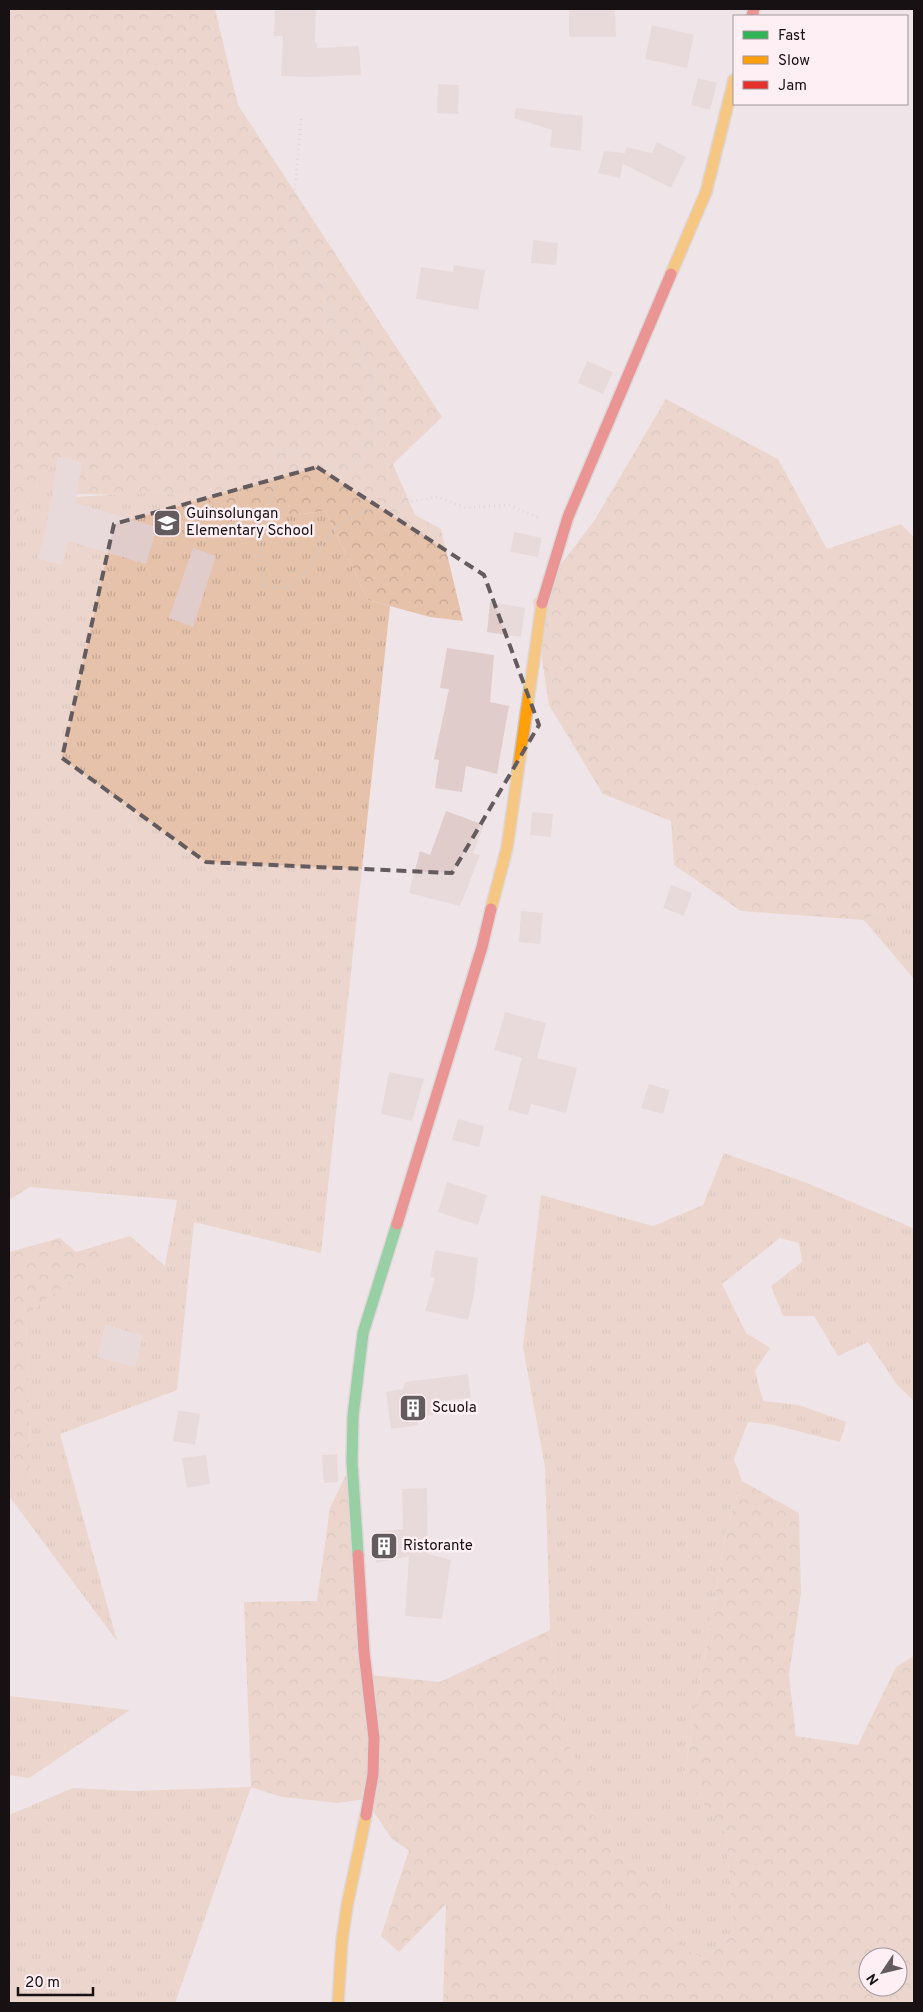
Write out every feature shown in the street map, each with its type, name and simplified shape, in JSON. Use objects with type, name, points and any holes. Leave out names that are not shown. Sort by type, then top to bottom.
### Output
[{"type":"street","points":[[338,2003],[342,1940],[347,1906],[362,1842],[373,1765],[374,1738],[364,1652],[352,1462],[353,1416],[363,1334],[482,946],[507,848],[542,600],[568,517],[706,192],[733,84]]},
{"type":"path","points":[[301,119],[293,208],[297,233],[324,287],[338,330],[365,355],[379,408],[367,446],[341,470],[282,448],[259,559],[264,587],[287,588],[302,576],[334,528],[372,508],[438,497],[466,508],[508,505],[542,519]]},
{"type":"highlighted area","points":[[317,467],[484,575],[539,725],[452,873],[206,862],[62,758],[114,524]]},
{"type":"green space","points":[[9,9],[215,9],[238,105],[442,417],[393,464],[415,515],[441,529],[463,621],[430,617],[368,600],[325,511],[294,515],[251,514],[218,508],[191,497],[156,492],[126,495],[76,494],[82,462],[58,457],[9,524]]},
{"type":"green space","points":[[666,399],[778,459],[827,549],[901,524],[914,537],[914,893],[864,920],[741,911],[674,865],[671,821],[603,794],[549,705],[533,601],[594,521]]},
{"type":"green space","points":[[58,457],[82,462],[76,497],[156,492],[191,497],[218,508],[251,514],[294,515],[325,511],[368,600],[390,606],[321,1253],[194,1222],[177,1390],[60,1434],[117,1641],[9,1496],[9,1470],[31,1481],[26,1315],[130,1236],[165,1266],[177,1200],[30,1187],[9,1200],[9,524]]},
{"type":"green space","points":[[914,893],[914,979],[864,920]]},
{"type":"green space","points":[[724,1153],[807,1183],[913,1228],[914,1401],[898,1386],[868,1342],[838,1356],[814,1316],[783,1316],[771,1286],[802,1262],[799,1243],[780,1238],[722,1284],[746,1333],[770,1348],[755,1371],[763,1401],[799,1405],[846,1422],[840,1442],[774,1425],[748,1422],[734,1459],[742,1481],[727,1527],[684,1775],[726,1835],[734,1931],[705,1960],[678,1945],[657,1885],[602,1842],[560,1717],[550,1630],[545,1467],[523,1347],[541,1195],[653,1226],[703,1205]]},
{"type":"green space","points":[[130,1236],[26,1315],[31,1482],[9,1470],[9,1252],[60,1238],[76,1252]]},
{"type":"green space","points":[[352,1462],[371,1675],[440,1682],[550,1630],[560,1717],[602,1842],[657,1885],[678,1945],[705,1960],[734,1931],[726,1835],[684,1776],[727,1527],[742,1481],[799,1513],[801,1593],[789,1675],[796,1736],[858,1745],[896,1667],[914,1656],[914,2003],[443,2003],[446,1904],[399,1952],[381,1936],[409,1850],[392,1839],[365,1799],[338,1803],[282,1797],[251,1787],[244,1602],[317,1601],[330,1508]]},
{"type":"green space","points":[[9,1696],[130,1710],[29,1778],[9,1775]]},
{"type":"green space","points":[[251,1787],[175,2003],[9,2003],[9,1815],[73,1788],[131,1791]]},
{"type":"building","points":[[275,9],[316,9],[315,43],[317,43],[317,48],[359,46],[361,75],[281,76],[283,36],[274,36]]},
{"type":"building","points":[[569,9],[615,9],[616,37],[569,37]]},
{"type":"building","points":[[652,25],[694,35],[687,68],[645,59]]},
{"type":"building","points":[[698,78],[717,83],[710,110],[691,105]]},
{"type":"building","points":[[438,84],[459,85],[458,114],[437,113]]},
{"type":"building","points":[[516,108],[583,116],[581,151],[550,147],[552,130],[514,118]]},
{"type":"building","points":[[657,142],[686,157],[671,188],[623,164],[620,178],[598,173],[604,151],[625,153],[626,147],[652,153]]},
{"type":"building","points":[[533,240],[558,243],[556,265],[531,263]]},
{"type":"building","points":[[454,265],[485,270],[478,310],[416,299],[421,267],[453,272]]},
{"type":"building","points":[[587,361],[613,372],[603,394],[578,383]]},
{"type":"building","points":[[58,457],[82,462],[75,503],[157,527],[146,564],[68,541],[62,565],[38,559],[47,523]]},
{"type":"building","points":[[514,532],[542,538],[538,557],[510,552]]},
{"type":"building","points":[[193,548],[216,556],[193,627],[169,618]]},
{"type":"building","points":[[490,602],[525,608],[521,637],[487,632]]},
{"type":"building","points":[[447,648],[494,655],[490,702],[509,706],[497,774],[466,766],[462,792],[435,788],[439,760],[434,759],[449,689],[440,688]]},
{"type":"building","points":[[446,811],[484,825],[473,853],[480,855],[460,906],[409,893],[420,851],[430,855]]},
{"type":"building","points":[[532,812],[553,814],[551,837],[530,835]]},
{"type":"building","points":[[671,885],[692,893],[684,916],[663,908]]},
{"type":"building","points":[[521,911],[543,913],[540,944],[519,942]]},
{"type":"building","points":[[505,1012],[546,1023],[537,1058],[577,1068],[566,1113],[531,1104],[528,1115],[508,1110],[522,1058],[494,1050]]},
{"type":"building","points":[[389,1072],[424,1079],[412,1121],[381,1114]]},
{"type":"building","points":[[649,1084],[670,1090],[663,1114],[641,1108]]},
{"type":"building","points":[[458,1119],[484,1126],[479,1147],[452,1140]]},
{"type":"building","points":[[447,1182],[487,1195],[478,1225],[438,1212]]},
{"type":"building","points":[[435,1250],[478,1258],[474,1295],[468,1320],[425,1311],[435,1278],[430,1277]]},
{"type":"building","points":[[105,1325],[143,1335],[135,1367],[97,1357]]},
{"type":"building","points":[[468,1374],[471,1398],[438,1401],[440,1414],[417,1417],[418,1425],[391,1429],[386,1392],[403,1389],[405,1382]]},
{"type":"building","points":[[178,1410],[200,1414],[195,1445],[173,1441]]},
{"type":"building","points":[[337,1454],[338,1482],[324,1483],[322,1455]]},
{"type":"building","points":[[206,1455],[210,1484],[187,1488],[182,1458]]},
{"type":"building","points":[[427,1488],[428,1554],[451,1560],[442,1619],[405,1616],[409,1556],[376,1563],[375,1532],[403,1529],[402,1489]]},
{"type":"traffic: fast","points":[[358,1555],[352,1462],[353,1416],[363,1333],[397,1224]]},
{"type":"traffic: slow","points":[[671,274],[706,192],[733,84]]},
{"type":"traffic: slow","points":[[491,909],[507,848],[542,603]]},
{"type":"traffic: slow","points":[[338,2003],[342,1940],[347,1906],[366,1815]]},
{"type":"traffic: jam","points":[[752,15],[754,9]]},
{"type":"traffic: jam","points":[[542,603],[568,517],[671,274]]},
{"type":"traffic: jam","points":[[397,1224],[482,947],[491,909]]},
{"type":"traffic: jam","points":[[358,1555],[364,1652],[374,1738],[373,1774],[366,1815]]},
{"type":"place","name":"Guinsolungan Elementary School","points":[[167,523]]},
{"type":"place","name":"Scuola","points":[[413,1408]]},
{"type":"place","name":"Ristorante","points":[[384,1546]]}]
